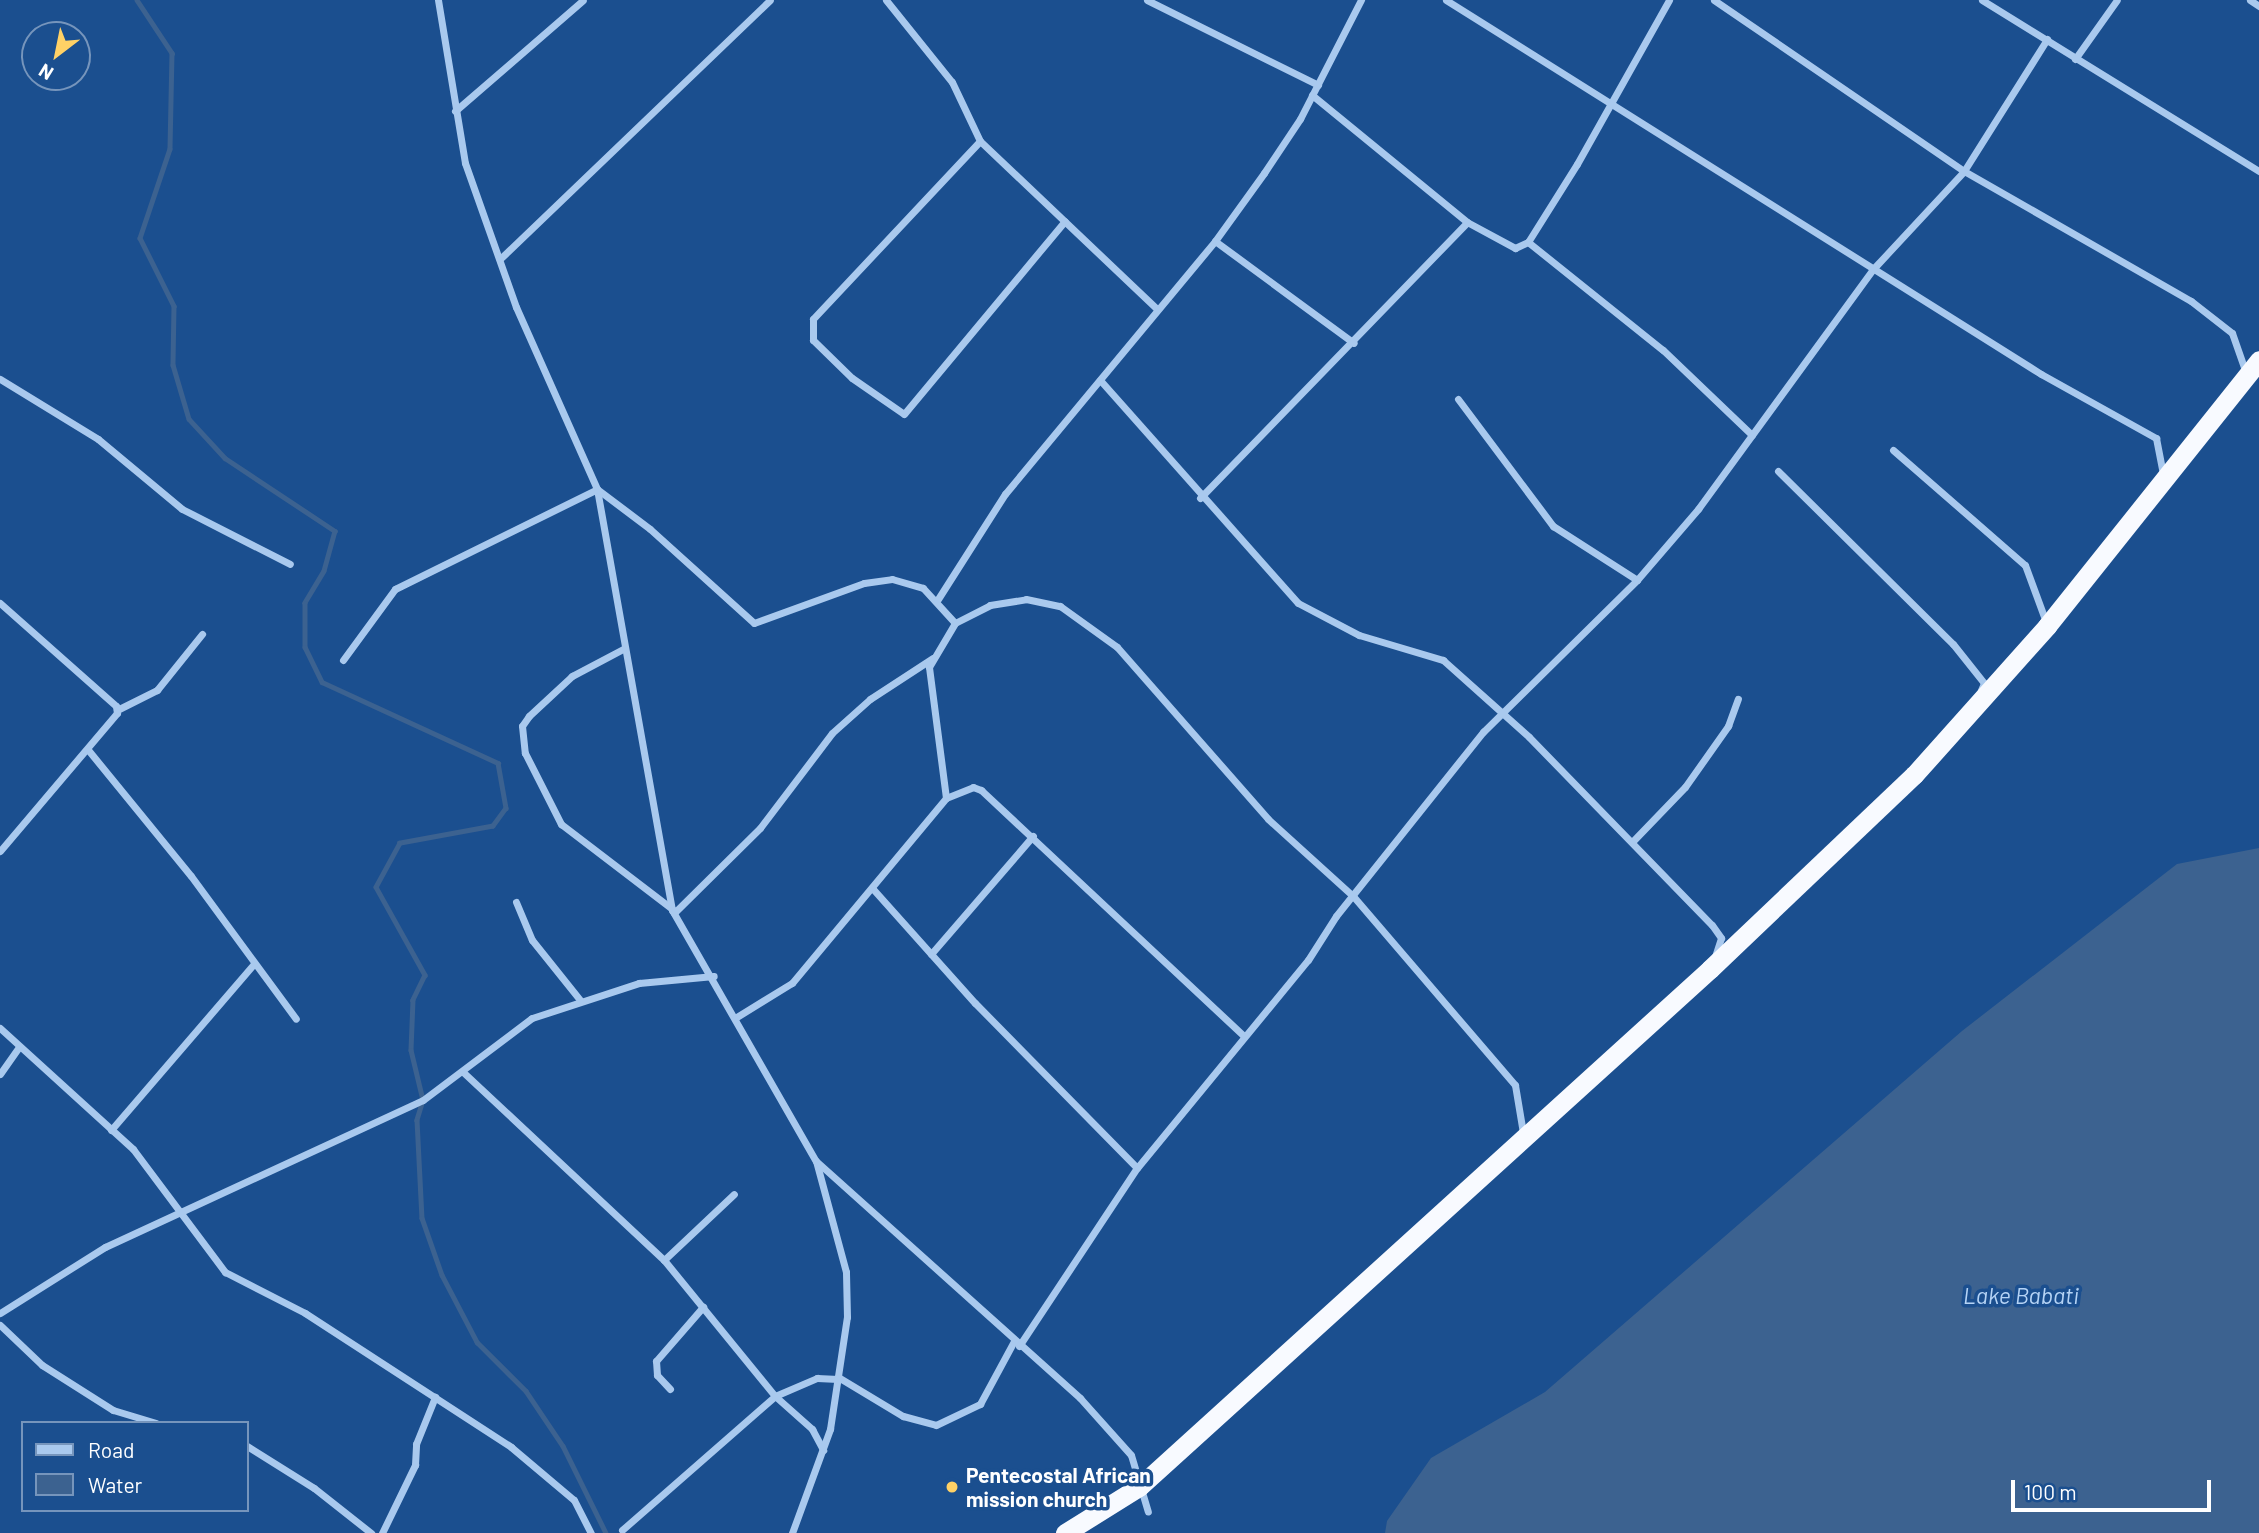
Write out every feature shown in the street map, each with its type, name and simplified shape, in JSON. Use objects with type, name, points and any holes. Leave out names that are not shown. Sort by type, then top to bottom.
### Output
[{"type":"highway","points":[[1065,1533],[1139,1487],[1710,970],[1971,713],[2047,626],[2259,360]]},
{"type":"street","points":[[438,0],[465,163],[502,257],[516,307],[597,489],[623,649],[673,911]]},
{"type":"street","points":[[455,111],[583,0]]},
{"type":"street","points":[[502,257],[770,0]]},
{"type":"street","points":[[886,0],[952,82],[980,141],[1157,309]]},
{"type":"street","points":[[1147,0],[1318,85]]},
{"type":"street","points":[[938,599],[1005,494],[1215,242],[1318,85],[1360,0]]},
{"type":"street","points":[[1446,0],[1613,100],[2041,374],[2156,439],[2164,481]]},
{"type":"street","points":[[1312,95],[1467,222],[1508,247],[1528,242],[1669,0]]},
{"type":"street","points":[[1714,0],[1964,171],[2191,301],[2232,333],[2247,377]]},
{"type":"street","points":[[1982,0],[2259,171]]},
{"type":"street","points":[[2075,59],[2117,0]]},
{"type":"street","points":[[2249,0],[2259,6]]},
{"type":"street","points":[[622,1530],[775,1396],[817,1378],[838,1378],[903,1416],[922,1424],[947,1422],[980,1404],[1016,1343],[1137,1168],[1501,712],[1637,580],[1752,435],[1874,268],[1964,171],[2047,39]]},
{"type":"street","points":[[980,141],[813,319],[813,340],[852,378],[904,414],[1065,221]]},
{"type":"street","points":[[1200,498],[1354,343],[1467,222]]},
{"type":"street","points":[[1215,242],[1354,343]]},
{"type":"street","points":[[1528,242],[1663,350],[1752,435]]},
{"type":"street","points":[[0,379],[98,439],[182,509],[290,564]]},
{"type":"street","points":[[1100,380],[1200,498],[1298,603],[1359,635],[1443,660],[1501,712],[1632,842],[1721,938],[1710,970]]},
{"type":"street","points":[[1458,399],[1553,527],[1637,580]]},
{"type":"street","points":[[1893,450],[1990,529],[2025,565],[2047,626]]},
{"type":"street","points":[[1778,471],[1975,669],[1984,682],[1971,713]]},
{"type":"street","points":[[597,489],[660,537],[754,623],[877,579],[904,580],[938,599],[955,623]]},
{"type":"street","points":[[343,660],[395,589],[597,489]]},
{"type":"street","points":[[946,798],[928,681],[934,658],[955,623],[990,605],[1026,599],[1060,606],[1088,625],[1141,671],[1268,819],[1353,896],[1515,1085],[1524,1138]]},
{"type":"street","points":[[0,603],[117,710]]},
{"type":"street","points":[[0,851],[89,751],[117,710],[157,690],[202,634]]},
{"type":"street","points":[[623,649],[572,676],[529,716],[522,726],[525,753],[561,824],[673,911],[714,975],[735,1018],[816,1161],[846,1272],[847,1317],[823,1450],[792,1533]]},
{"type":"street","points":[[673,911],[760,828],[832,733],[870,699],[934,658]]},
{"type":"street","points":[[1632,842],[1685,787],[1728,726],[1738,699]]},
{"type":"street","points":[[89,751],[207,897],[253,965],[296,1019]]},
{"type":"street","points":[[735,1018],[783,992],[873,889],[946,798],[973,787],[981,790],[1033,836],[1244,1036]]},
{"type":"street","points":[[931,954],[1033,836]]},
{"type":"street","points":[[873,889],[931,954],[1137,1168]]},
{"type":"street","points":[[516,902],[542,954],[580,1000]]},
{"type":"street","points":[[111,1130],[253,965]]},
{"type":"street","points":[[0,1313],[105,1247],[423,1100],[463,1072],[518,1024],[580,1000],[639,983],[714,975]]},
{"type":"street","points":[[0,1028],[148,1167],[177,1213],[233,1278],[305,1313],[435,1397],[553,1479],[574,1500],[591,1533]]},
{"type":"street","points":[[0,1073],[19,1047]]},
{"type":"street","points":[[463,1072],[664,1260],[775,1396],[812,1429],[823,1450]]},
{"type":"street","points":[[816,1161],[1111,1430],[1131,1455],[1148,1512]]},
{"type":"street","points":[[664,1260],[734,1194]]},
{"type":"street","points":[[670,1389],[657,1375],[656,1361],[703,1307]]},
{"type":"street","points":[[0,1325],[41,1365],[113,1410],[149,1421]]},
{"type":"street","points":[[382,1533],[415,1465],[416,1444],[435,1397]]},
{"type":"street","points":[[248,1448],[324,1494],[371,1533]]},
{"type":"water","name":"Lake Babati","points":[[2259,848],[2259,1533],[1385,1533],[1387,1521],[1431,1458],[1545,1392],[1962,1031],[2177,864]]},
{"type":"waterway","points":[[137,0],[172,53],[170,149],[140,238],[174,306],[173,365],[189,419],[225,458],[335,531],[324,571],[305,603],[305,647],[322,682],[498,763],[506,808],[493,826],[400,843],[376,887],[425,975],[413,1000],[411,1050],[423,1100],[417,1120],[422,1218],[442,1275],[477,1342],[526,1391],[563,1446],[606,1533]]},
{"type":"place","name":"Pentecostal African mission church","points":[[952,1487]]}]
